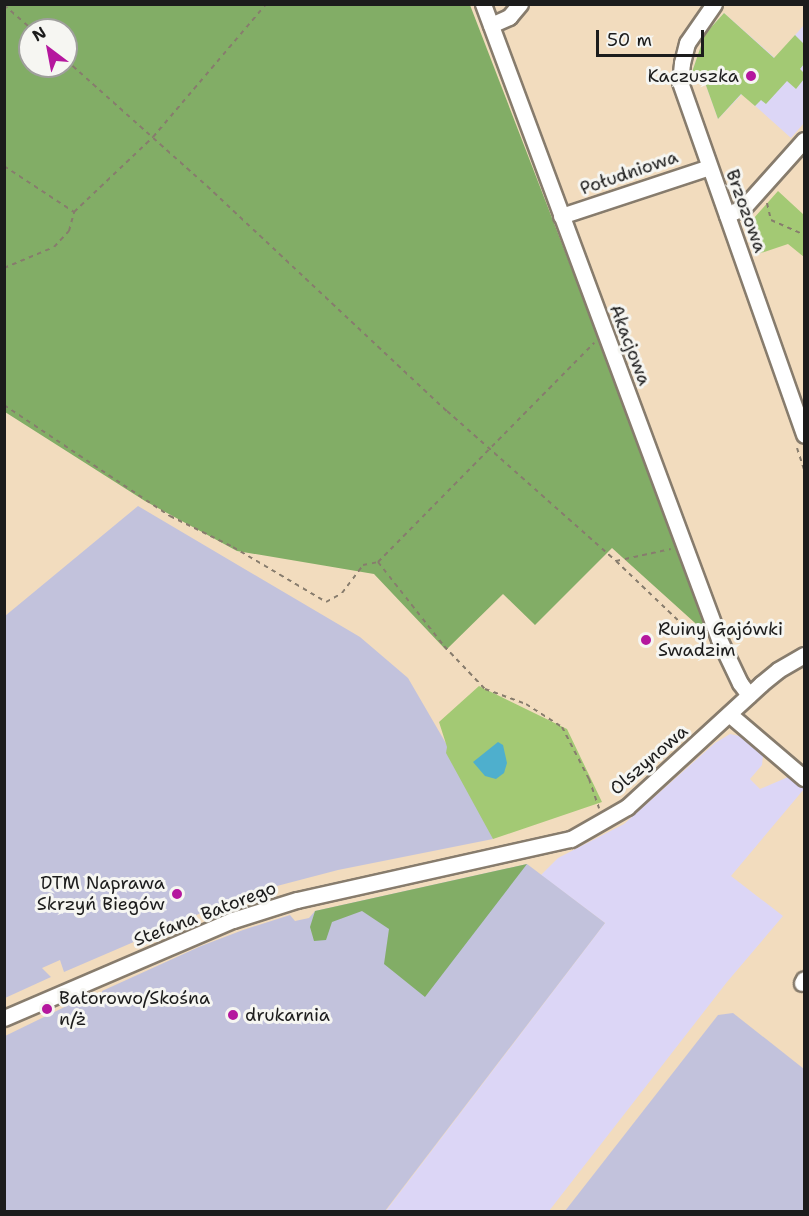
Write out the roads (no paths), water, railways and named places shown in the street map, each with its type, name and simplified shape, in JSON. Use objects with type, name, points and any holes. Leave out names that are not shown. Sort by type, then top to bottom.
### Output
[{"type":"street","name":"Akacjowa","points":[[483,4],[719,639],[740,683],[749,695]]},
{"type":"street","points":[[491,25],[509,17],[520,4]]},
{"type":"street","name":"Brzozowa","points":[[714,4],[687,43],[680,82],[801,416],[804,435]]},
{"type":"street","points":[[727,215],[744,207],[804,140]]},
{"type":"street","name":"Południowa","points":[[561,216],[709,167]]},
{"type":"street","name":"Olszynowa","points":[[497,856],[571,839],[606,821],[647,791],[778,670],[804,655]]},
{"type":"street","points":[[729,714],[804,778]]},
{"type":"street","name":"Stefana Batorego","points":[[4,1017],[233,920],[297,900],[497,856]]},
{"type":"water","points":[[498,742],[503,745],[507,763],[504,773],[496,779],[485,776],[473,762]]},
{"type":"place","name":"Kaczuszka","points":[[751,76]]},
{"type":"place","name":"Ruiny Gajówki Swadzim","points":[[646,640]]},
{"type":"place","name":"DTM Naprawa Skrzyń Biegów","points":[[177,894]]},
{"type":"place","name":"Batorowo/Skośna n/ż","points":[[47,1009]]},
{"type":"place","name":"drukarnia","points":[[233,1015]]}]
